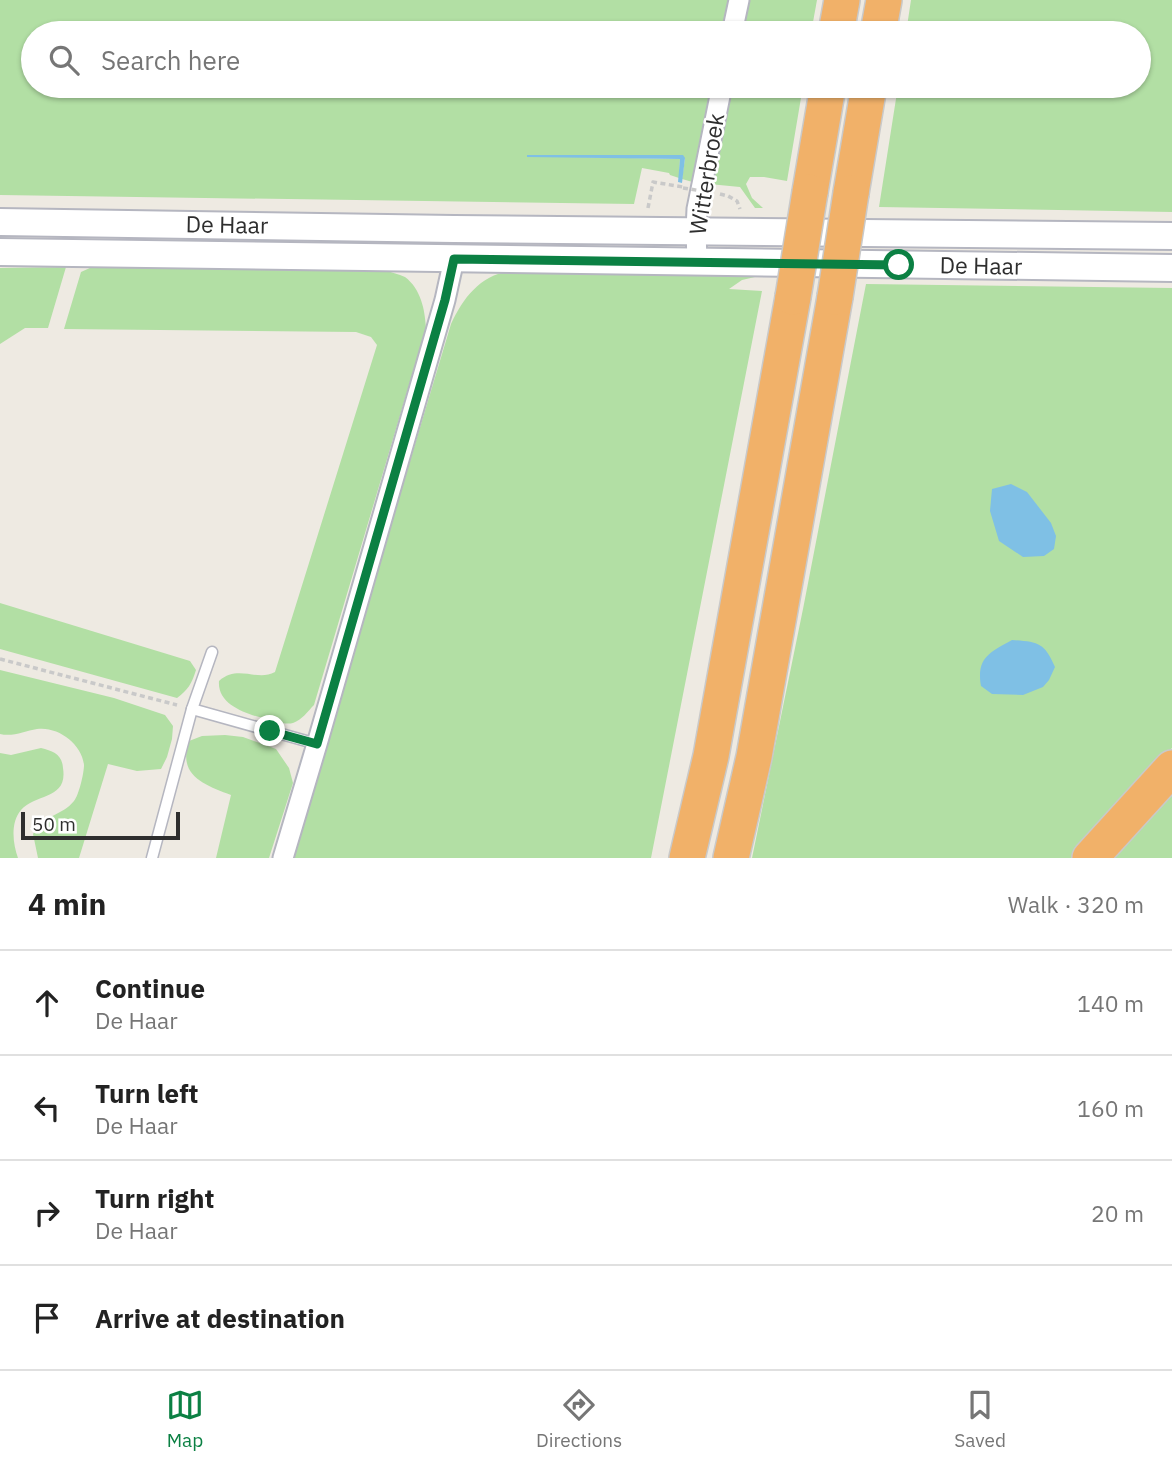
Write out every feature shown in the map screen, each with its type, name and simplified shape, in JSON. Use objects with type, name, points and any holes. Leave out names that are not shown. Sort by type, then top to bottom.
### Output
[{"type":"highway","points":[[838,21],[842,0]]},
{"type":"highway","points":[[880,21],[884,0]]},
{"type":"highway","points":[[687,858],[711,756],[826,98]]},
{"type":"highway","points":[[732,858],[769,678],[867,98]]},
{"type":"highway","points":[[1090,858],[1172,768]]},
{"type":"street","points":[[734,21],[738,0]]},
{"type":"street","name":"Witterbroek","points":[[697,262],[697,209],[720,98]]},
{"type":"street","name":"De Haar","points":[[0,222],[1172,236]]},
{"type":"street","points":[[282,858],[445,300],[454,259],[454,229]]},
{"type":"street","name":"De Haar","points":[[0,252],[1172,268]]},
{"type":"lane","points":[[152,858],[192,709],[212,652]]},
{"type":"lane","points":[[192,709],[317,744]]},
{"type":"path","points":[[648,208],[653,182],[708,192]]},
{"type":"path","points":[[728,196],[737,201],[740,212]]},
{"type":"path","points":[[0,659],[192,709]]},
{"type":"green space","points":[[0,0],[732,0],[728,21],[21,21],[21,98],[713,98],[696,183],[682,179],[685,158],[527,156],[680,159],[679,178],[669,173],[642,168],[634,204],[0,195]]},
{"type":"green space","points":[[745,0],[817,0],[813,21],[741,21]]},
{"type":"green space","points":[[911,0],[1172,0],[1172,212],[879,207],[896,98],[1151,98],[1151,21],[908,21]]},
{"type":"green space","points":[[726,98],[801,98],[787,181],[750,177],[746,184],[752,198],[763,208],[755,208],[740,187],[709,184]]},
{"type":"green space","points":[[66,267],[48,328],[25,328],[0,344],[0,268]]},
{"type":"green space","points":[[92,267],[384,270],[405,277],[415,287],[423,307],[426,328],[314,705],[296,722],[276,722],[235,707],[223,696],[219,681],[233,674],[268,675],[275,672],[377,345],[371,337],[356,332],[64,329],[81,272]]},
{"type":"green space","points":[[509,271],[754,274],[755,277],[742,280],[729,289],[762,291],[651,858],[291,858],[451,324],[461,305],[481,283]]},
{"type":"green space","points":[[866,284],[1172,288],[1172,748],[1071,858],[752,858]]},
{"type":"green space","points":[[0,603],[190,661],[196,670],[187,689],[177,698],[0,649]]},
{"type":"green space","points":[[0,670],[114,698],[165,715],[173,726],[167,757],[161,769],[137,771],[108,764],[79,858],[38,858],[33,834],[37,827],[74,801],[83,773],[82,757],[68,738],[53,730],[37,729],[0,734]]},
{"type":"green space","points":[[202,736],[243,737],[276,749],[289,768],[293,783],[269,858],[216,858],[231,795],[203,783],[196,777],[190,771],[186,753],[189,741]]},
{"type":"green space","points":[[41,748],[53,752],[61,759],[61,786],[21,810],[14,827],[18,858],[0,858],[0,753],[11,755]]},
{"type":"green space","points":[[1172,786],[1172,858],[1107,858]]},
{"type":"water","points":[[527,155],[683,155],[685,158],[682,183],[678,182],[680,159]]},
{"type":"water","points":[[1011,484],[1027,492],[1051,523],[1056,536],[1054,549],[1044,556],[1023,557],[999,541],[990,511],[992,489]]},
{"type":"water","points":[[1012,640],[1039,645],[1055,667],[1043,687],[1023,695],[992,694],[981,686],[983,662],[991,652]]},
{"type":"route","points":[[270,731],[317,744],[445,300],[454,259],[899,265]]}]
